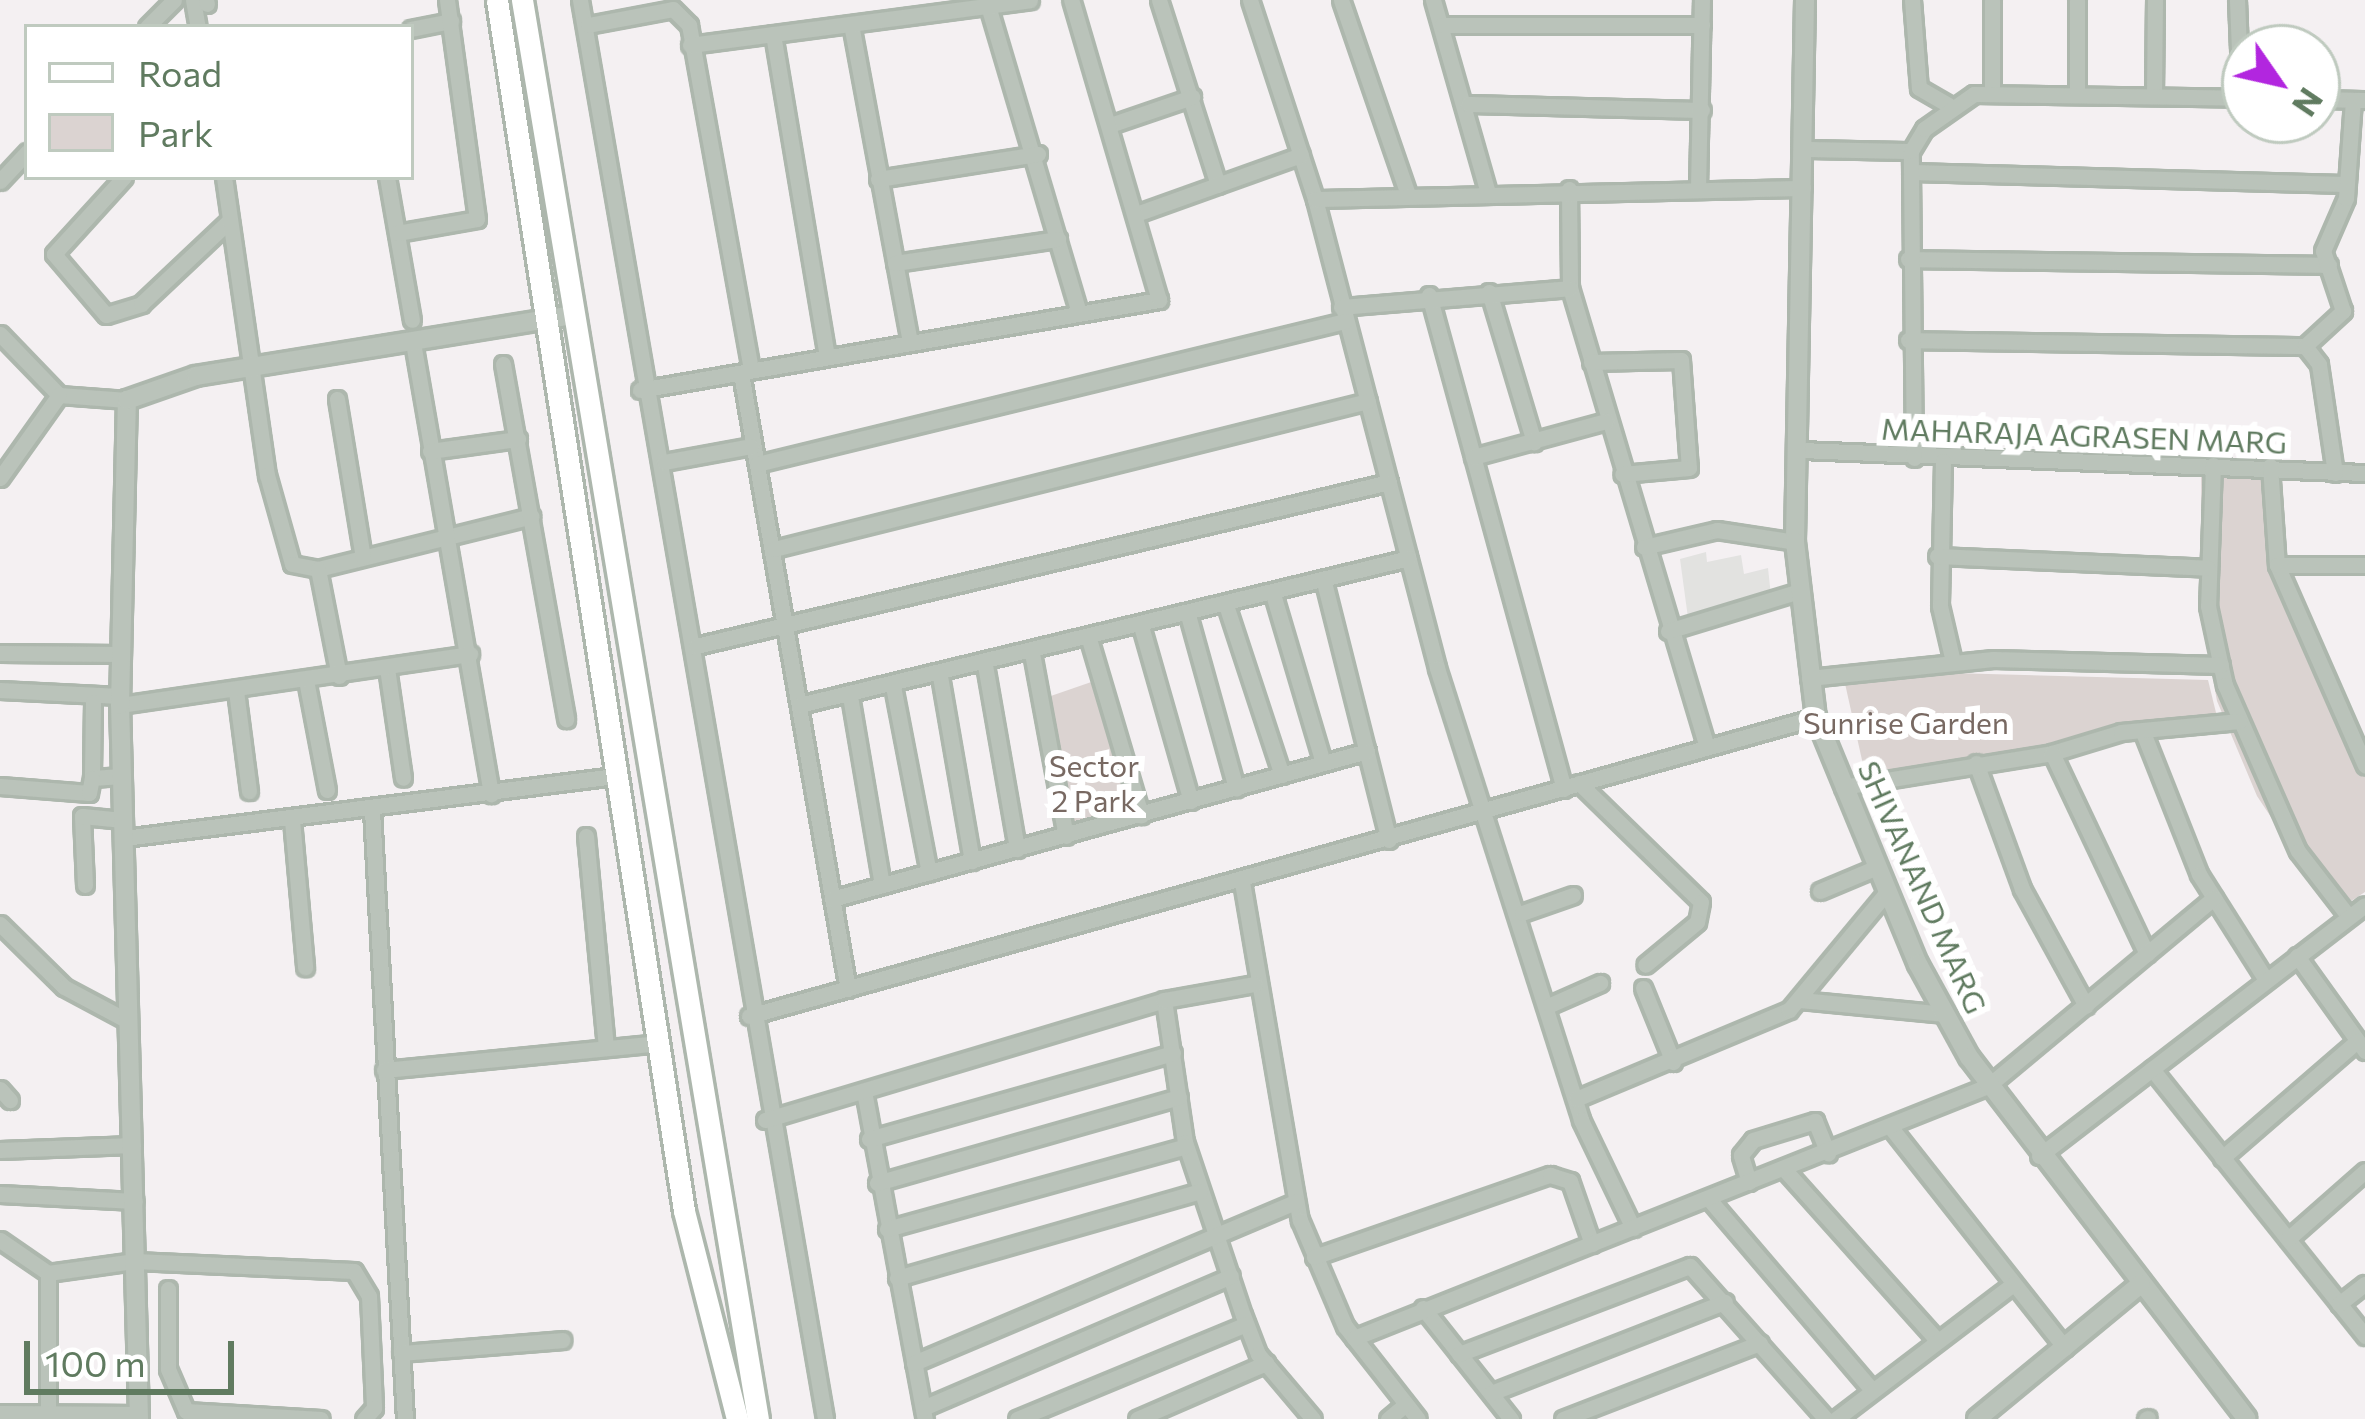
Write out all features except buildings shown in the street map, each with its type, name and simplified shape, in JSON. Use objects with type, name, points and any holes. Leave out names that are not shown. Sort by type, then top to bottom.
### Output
[{"type":"main road","points":[[497,0],[683,1211],[737,1419]]},
{"type":"main road","points":[[522,0],[758,1419]]},
{"type":"street","points":[[150,24],[174,0]]},
{"type":"street","points":[[398,233],[477,218],[447,0]]},
{"type":"street","points":[[580,0],[588,25],[640,390],[664,462],[696,646],[765,1120],[825,1419]]},
{"type":"street","points":[[690,45],[1030,0]]},
{"type":"street","points":[[640,390],[1160,300],[1139,213],[1071,0]]},
{"type":"street","points":[[1159,0],[1218,185]]},
{"type":"street","points":[[1250,0],[1315,199],[1408,558],[1481,809],[1522,913],[1576,1099],[1633,1228]]},
{"type":"street","points":[[1340,0],[1407,191]]},
{"type":"street","points":[[1433,0],[1468,104],[1487,190]]},
{"type":"street","points":[[1698,189],[1702,0]]},
{"type":"street","name":"SHIVANAND MARG","points":[[1805,0],[1801,450],[1795,542],[1816,717],[1886,893],[1945,1014],[1988,1086],[2247,1419]]},
{"type":"street","points":[[1912,0],[1918,88],[1948,105]]},
{"type":"street","points":[[1992,0],[1992,94]]},
{"type":"street","points":[[2077,93],[2078,0]]},
{"type":"street","points":[[2154,94],[2155,0]]},
{"type":"street","points":[[588,25],[674,9],[690,45],[746,372],[752,446],[774,549],[848,989]]},
{"type":"street","points":[[988,9],[1038,154],[1079,313]]},
{"type":"street","points":[[414,28],[451,22]]},
{"type":"street","points":[[851,24],[910,342]]},
{"type":"street","points":[[1442,25],[1702,25]]},
{"type":"street","points":[[773,34],[827,357]]},
{"type":"street","points":[[1914,458],[1908,340],[1911,151],[1948,105],[1992,94],[2221,97]]},
{"type":"street","points":[[1110,125],[1192,97]]},
{"type":"street","points":[[1908,340],[2305,346],[2343,310],[2329,265],[2327,225],[2346,184],[2359,100]]},
{"type":"street","points":[[1468,104],[1702,110]]},
{"type":"street","points":[[1803,148],[1911,151]]},
{"type":"street","points":[[878,179],[1038,154]]},
{"type":"street","points":[[0,181],[24,155]]},
{"type":"street","points":[[1139,213],[1301,155]]},
{"type":"street","points":[[1912,172],[2346,184]]},
{"type":"street","points":[[121,180],[54,254],[106,315],[141,304],[230,220]]},
{"type":"street","points":[[224,180],[284,554],[318,569],[532,515]]},
{"type":"street","points":[[388,180],[412,320]]},
{"type":"street","points":[[1315,199],[1407,191],[1803,188]]},
{"type":"street","points":[[1569,189],[1570,288],[1668,631],[1706,743]]},
{"type":"street","points":[[895,263],[1058,239]]},
{"type":"street","points":[[1908,259],[2329,265]]},
{"type":"street","points":[[757,464],[1343,314],[1429,296],[1570,288]]},
{"type":"street","points":[[1489,292],[1534,442]]},
{"type":"street","points":[[1429,296],[1571,786],[1701,902],[1696,922],[1645,965]]},
{"type":"street","points":[[0,334],[59,395],[128,400],[147,385],[414,347],[574,315]]},
{"type":"street","points":[[2305,346],[2319,364],[2335,473]]},
{"type":"street","points":[[414,347],[470,654],[490,794]]},
{"type":"street","points":[[1591,362],[1681,360],[1689,467],[1622,474]]},
{"type":"street","points":[[503,364],[566,719]]},
{"type":"street","points":[[2,472],[59,395]]},
{"type":"street","points":[[337,399],[363,557]]},
{"type":"street","points":[[0,1413],[48,1408],[139,1417],[120,700],[128,400]]},
{"type":"street","points":[[774,549],[1368,401]]},
{"type":"street","points":[[1473,457],[1606,421]]},
{"type":"street","points":[[430,451],[518,439]]},
{"type":"street","points":[[664,462],[752,446]]},
{"type":"street","name":"MAHARAJA AGRASEN MARG","points":[[1801,450],[1943,461],[2270,466],[2365,473]]},
{"type":"street","points":[[1943,461],[1937,556],[1953,662]]},
{"type":"street","points":[[2213,465],[2208,568],[2221,665],[2239,722],[2298,851],[2349,917]]},
{"type":"street","points":[[2270,466],[2277,565],[2365,765]]},
{"type":"street","points":[[696,646],[1389,482]]},
{"type":"street","points":[[1644,547],[1717,530],[1795,542]]},
{"type":"street","points":[[1937,556],[2208,568]]},
{"type":"street","points":[[799,705],[940,676],[1408,558]]},
{"type":"street","points":[[2277,565],[2365,565]]},
{"type":"street","points":[[318,569],[339,676]]},
{"type":"street","points":[[1324,582],[1389,841]]},
{"type":"street","points":[[1668,631],[1800,591]]},
{"type":"street","points":[[1273,594],[1323,763]]},
{"type":"street","points":[[1226,605],[1282,775]]},
{"type":"street","points":[[1187,615],[1236,788]]},
{"type":"street","points":[[1141,626],[1191,801]]},
{"type":"street","points":[[1089,639],[1141,815]]},
{"type":"street","points":[[0,653],[120,654]]},
{"type":"street","points":[[1032,653],[1066,836]]},
{"type":"street","points":[[0,690],[61,687],[93,702],[120,700],[236,691],[470,654]]},
{"type":"street","points":[[1809,678],[1953,662],[2221,665]]},
{"type":"street","points":[[985,665],[1017,849]]},
{"type":"street","points":[[388,668],[403,778]]},
{"type":"street","points":[[940,676],[972,861]]},
{"type":"street","points":[[306,680],[327,790]]},
{"type":"street","points":[[893,686],[929,873]]},
{"type":"street","points":[[236,691],[249,791]]},
{"type":"street","points":[[850,696],[882,885]]},
{"type":"street","points":[[0,790],[89,794],[93,702]]},
{"type":"street","points":[[749,1016],[1389,841],[1706,743],[1816,717]]},
{"type":"street","points":[[1843,787],[2239,722]]},
{"type":"street","points":[[2144,735],[2214,898],[2266,980]]},
{"type":"street","points":[[832,899],[1367,751]]},
{"type":"street","points":[[2052,753],[2147,954]]},
{"type":"street","points":[[1976,763],[2022,889],[2086,1006]]},
{"type":"street","points":[[92,778],[122,776]]},
{"type":"street","points":[[0,790],[69,800],[82,816],[123,829],[292,820],[618,776]]},
{"type":"street","points":[[372,810],[405,1419]]},
{"type":"street","points":[[82,816],[85,885]]},
{"type":"street","points":[[292,820],[305,967]]},
{"type":"street","points":[[586,836],[606,1046]]},
{"type":"street","points":[[1820,891],[1875,868]]},
{"type":"street","points":[[1242,882],[1255,983],[1296,1202],[1314,1257],[1354,1338],[1418,1419]]},
{"type":"street","points":[[1576,1099],[1673,1062],[1799,1000],[1886,893]]},
{"type":"street","points":[[1522,913],[1573,895]]},
{"type":"street","points":[[1354,1338],[1892,1130],[1988,1086],[2214,898]]},
{"type":"street","points":[[2039,1156],[2365,905]]},
{"type":"street","points":[[1,926],[64,987],[128,1022]]},
{"type":"street","points":[[2222,1158],[2361,1046],[2297,956]]},
{"type":"street","points":[[765,1120],[1164,1000],[1255,983]]},
{"type":"street","points":[[1550,1004],[1600,983]]},
{"type":"street","points":[[1643,988],[1673,1062]]},
{"type":"street","points":[[1164,1000],[1186,1146],[1200,1191],[1218,1232],[1246,1324],[1266,1364],[1307,1417]]},
{"type":"street","points":[[1799,1000],[1945,1014]]},
{"type":"street","points":[[384,1070],[658,1043]]},
{"type":"street","points":[[869,1138],[1173,1054]]},
{"type":"street","points":[[2152,1069],[2365,1336]]},
{"type":"street","points":[[864,1091],[869,1138],[924,1413],[1231,1276]]},
{"type":"street","points":[[878,1183],[1179,1097]]},
{"type":"street","points":[[1749,1182],[1741,1155],[1753,1140],[1815,1121],[1828,1153]]},
{"type":"street","points":[[1892,1130],[2065,1348]]},
{"type":"street","points":[[0,1150],[133,1145]]},
{"type":"street","points":[[887,1229],[1186,1146]]},
{"type":"street","points":[[1784,1169],[1935,1338]]},
{"type":"street","points":[[2288,1239],[2365,1171]]},
{"type":"street","points":[[1314,1257],[1550,1175],[1570,1181],[1592,1244]]},
{"type":"street","points":[[897,1278],[1200,1191]]},
{"type":"street","points":[[0,1194],[135,1201]]},
{"type":"street","points":[[1708,1198],[1872,1390]]},
{"type":"street","points":[[914,1363],[1296,1202]]},
{"type":"street","points":[[0,1240],[48,1274],[135,1261],[354,1271],[370,1314],[374,1408],[364,1419]]},
{"type":"street","points":[[1459,1354],[1678,1267],[1725,1302],[1826,1419]]},
{"type":"street","points":[[48,1274],[48,1408]]},
{"type":"street","points":[[1836,1419],[1935,1338],[2013,1284]]},
{"type":"street","points":[[1977,1419],[2141,1284]]},
{"type":"street","points":[[2339,1304],[2365,1284]]},
{"type":"street","points":[[168,1289],[168,1369],[185,1411],[322,1419]]},
{"type":"street","points":[[1490,1394],[1725,1302]]},
{"type":"street","points":[[1423,1308],[1511,1419]]},
{"type":"street","points":[[1018,1419],[1246,1324]]},
{"type":"street","points":[[401,1353],[562,1340]]},
{"type":"street","points":[[1563,1419],[1760,1343]]},
{"type":"street","points":[[1143,1418],[1266,1364]]},
{"type":"street","points":[[1388,1419],[1406,1404]]},
{"type":"shaded area","points":[[1706,552],[1707,562],[1741,555],[1744,574],[1768,568],[1771,596],[1688,618],[1680,559]]},
{"type":"green space","points":[[2201,468],[2269,472],[2273,568],[2365,767],[2365,892],[2334,912],[2257,796],[2217,701],[2202,619]]},
{"type":"green space","name":"Sunrise Garden","points":[[1842,670],[2208,680],[2220,729],[1866,778]]},
{"type":"green space","name":"Sector 2 Park","points":[[1100,679],[1138,813],[1068,833],[1045,698]]}]
